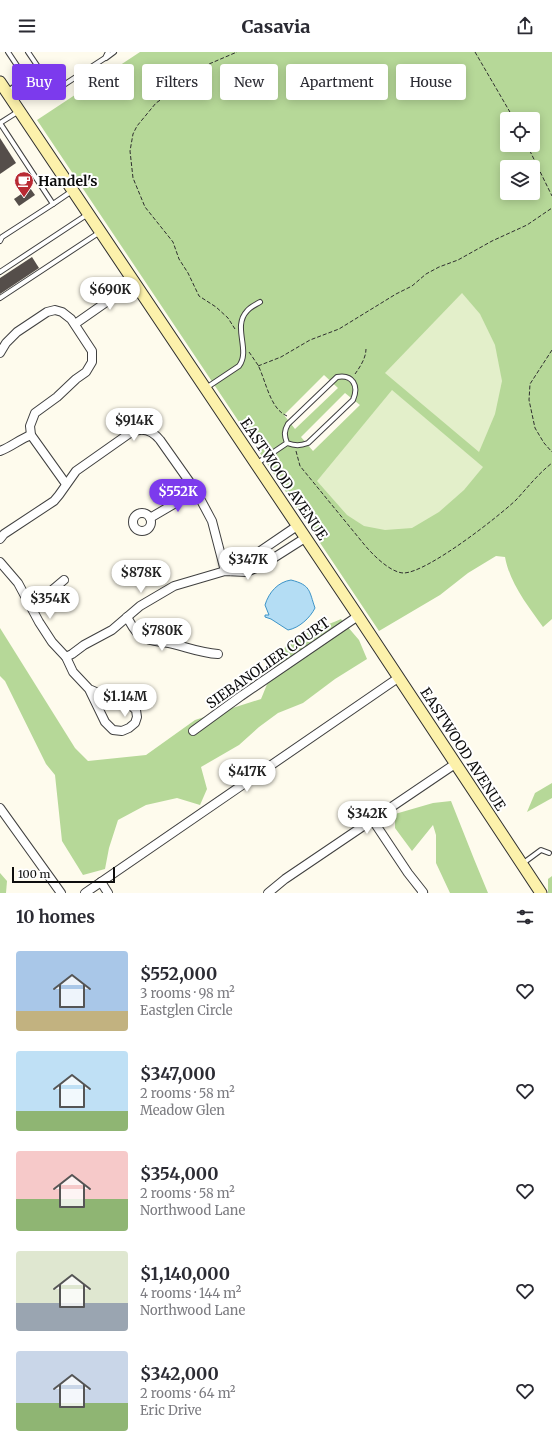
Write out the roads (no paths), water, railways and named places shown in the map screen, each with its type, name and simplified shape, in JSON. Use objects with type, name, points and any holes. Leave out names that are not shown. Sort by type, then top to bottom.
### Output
[{"type":"street","name":"EASTWOOD AVENUE","points":[[3,87],[358,616],[541,893]]},
{"type":"street","points":[[75,324],[135,282]]},
{"type":"street","points":[[0,353],[9,339],[47,312],[55,310],[68,316],[75,324],[92,351],[92,362],[86,372],[35,413],[30,426],[31,435],[66,484]]},
{"type":"street","points":[[0,539],[4,534],[54,501],[60,495],[76,471],[130,433],[137,429],[147,430],[156,435],[196,491],[212,521],[228,571]]},
{"type":"street","points":[[0,451],[7,449],[25,437],[31,435]]},
{"type":"street","points":[[150,518],[196,491]]},
{"type":"street","points":[[66,657],[84,645],[112,630],[140,606],[174,586],[228,571],[297,526]]},
{"type":"street","points":[[228,571],[246,572],[261,566],[305,538]]},
{"type":"street","points":[[276,540],[283,552]]},
{"type":"street","points":[[262,549],[269,561]]},
{"type":"street","points":[[0,562],[18,583],[52,642],[66,657],[73,672],[89,689],[105,722],[113,730],[122,731],[135,723],[138,717],[136,710],[130,705],[89,689]]},
{"type":"street","points":[[30,604],[51,591],[64,580]]},
{"type":"street","name":"SIEBANOLIER COURT","points":[[193,731],[241,696],[358,616]]},
{"type":"street","points":[[127,617],[135,631],[141,636],[154,641],[179,646],[202,653],[218,654]]},
{"type":"street","points":[[85,893],[398,678]]},
{"type":"street","points":[[268,893],[285,879],[455,764]]},
{"type":"street","points":[[0,808],[61,893]]},
{"type":"street","points":[[372,819],[408,873],[423,892],[422,893]]},
{"type":"street","points":[[101,882],[108,893]]},
{"type":"lane","points":[[3,87],[23,80],[24,76],[8,52]]},
{"type":"lane","points":[[28,52],[53,88],[56,90],[114,52]]},
{"type":"lane","points":[[105,58],[108,52]]},
{"type":"lane","points":[[19,110],[0,123],[54,204]]},
{"type":"lane","points":[[0,241],[2,237],[73,191]]},
{"type":"lane","points":[[0,272],[89,214]]},
{"type":"lane","points":[[0,298],[101,232]]},
{"type":"lane","points":[[205,388],[239,366],[243,361],[244,356],[240,330],[244,314],[260,302]]},
{"type":"lane","points":[[343,376],[351,380],[356,387],[356,394],[353,400],[308,443],[301,446],[294,446],[287,443],[284,435],[285,430],[294,419],[337,377],[343,376]]},
{"type":"lane","points":[[256,464],[287,443]]},
{"type":"lane","points":[[522,864],[541,850],[549,853]]},
{"type":"water","points":[[291,580],[306,587],[310,593],[315,608],[304,622],[288,630],[271,619],[265,617],[265,615],[269,615],[265,605],[269,596],[278,585]]},
{"type":"place","name":"Handel's","points":[[24,198]]}]
